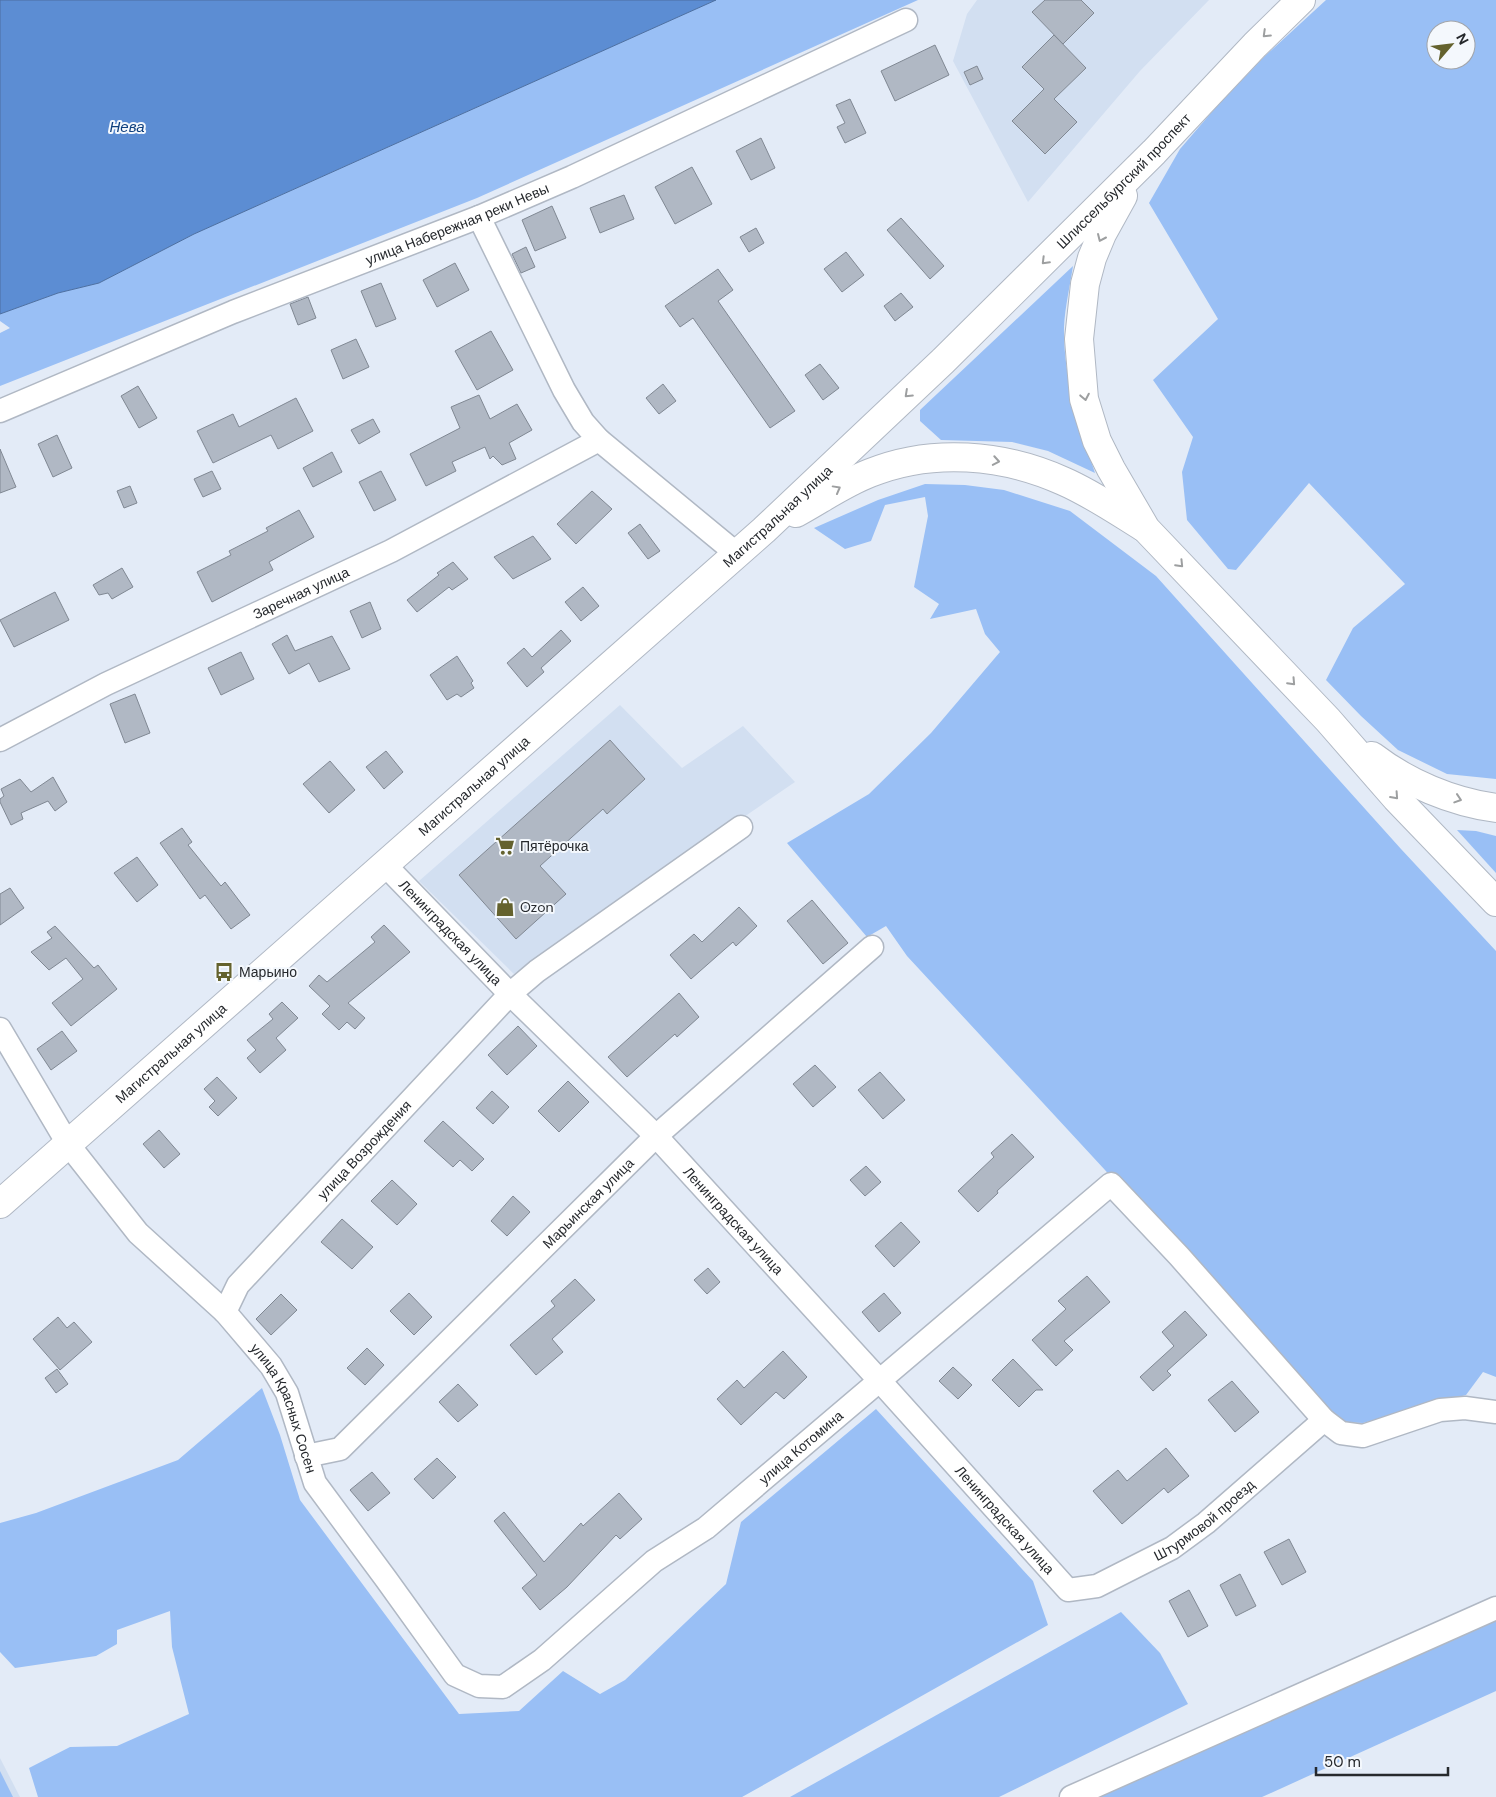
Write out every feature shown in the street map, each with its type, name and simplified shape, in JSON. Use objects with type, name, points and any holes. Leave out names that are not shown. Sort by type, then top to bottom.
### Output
[{"type":"main road","name":"Шлиссельбургский проспект","points":[[943,360],[1154,152],[1255,45],[1301,0]]},
{"type":"main road","points":[[1154,152],[1115,209],[1092,258],[1085,284],[1078,338],[1084,399],[1097,441],[1146,529],[1328,720],[1396,798],[1496,902]]},
{"type":"main road","name":"Магистральная улица","points":[[0,1204],[764,530],[943,360]]},
{"type":"main road","points":[[764,530],[869,473],[900,463],[947,457],[982,458],[1040,472],[1064,481],[1146,529]]},
{"type":"main road","points":[[1328,720],[1403,777],[1463,801],[1496,808]]},
{"type":"street","name":"улица Набережная реки Невы","points":[[0,412],[233,312],[479,217],[581,172],[906,20]]},
{"type":"street","points":[[479,217],[564,390],[583,422],[599,440],[737,554]]},
{"type":"street","name":"Заречная улица","points":[[0,740],[106,684],[391,551],[599,440]]},
{"type":"street","name":"улица Возрождения","points":[[225,1312],[238,1285],[510,994],[537,971],[741,827]]},
{"type":"street","name":"Ленинградская улица","points":[[385,865],[510,994],[656,1136],[1068,1590]]},
{"type":"street","name":"Марьинская улица","points":[[306,1456],[340,1448],[656,1136],[872,947]]},
{"type":"street","name":"улица Красных Сосен","points":[[0,1029],[68,1144],[138,1233],[225,1312],[271,1366],[288,1393],[315,1483],[455,1675],[479,1686]]},
{"type":"street","name":"улица Котомина","points":[[479,1686],[503,1687],[542,1660],[654,1561],[706,1528],[1111,1184],[1179,1256],[1324,1420]]},
{"type":"street","points":[[1324,1420],[1341,1433],[1363,1436],[1440,1410],[1465,1408],[1496,1412]]},
{"type":"street","name":"Штурмовой проезд","points":[[1068,1590],[1097,1586],[1172,1548],[1206,1523],[1324,1420]]},
{"type":"street","points":[[1071,1797],[1496,1608]]},
{"type":"shaded area","points":[[716,0],[918,0],[477,198],[0,386],[0,333],[10,328],[0,321],[0,314],[58,293],[99,283],[194,234]]},
{"type":"shaded area","points":[[977,0],[1209,0],[1140,71],[1028,202],[953,61],[967,14]]},
{"type":"shaded area","points":[[1326,0],[1496,0],[1496,779],[1447,774],[1398,750],[1326,680],[1353,628],[1405,584],[1309,483],[1236,570],[1228,569],[1187,520],[1182,472],[1193,437],[1153,380],[1218,319],[1149,203],[1180,149],[1217,106],[1265,56]]},
{"type":"shaded area","points":[[1073,266],[1064,327],[1066,365],[1074,402],[1095,473],[1048,451],[1012,442],[941,440],[920,421],[920,410]]},
{"type":"shaded area","points":[[925,484],[965,485],[1004,490],[1070,511],[1156,576],[1401,849],[1496,951],[1496,1377],[1483,1372],[1466,1395],[1363,1423],[1338,1422],[907,956],[886,926],[867,937],[787,843],[869,794],[931,733],[1000,652],[985,634],[976,609],[930,619],[939,604],[914,587],[928,516],[925,497],[885,505],[871,541],[845,549],[814,528],[878,500]]},
{"type":"shaded area","points":[[620,705],[682,768],[743,726],[795,782],[514,974],[419,881]]},
{"type":"shaded area","points":[[1457,830],[1476,831],[1496,836],[1496,873]]},
{"type":"shaded area","points":[[262,1388],[280,1435],[300,1500],[459,1714],[519,1711],[563,1671],[600,1694],[625,1680],[726,1584],[741,1522],[876,1409],[1033,1581],[1048,1625],[742,1797],[38,1797],[29,1768],[70,1747],[117,1746],[189,1714],[172,1647],[170,1611],[117,1630],[117,1644],[96,1656],[15,1668],[0,1652],[0,1523],[36,1513],[178,1460]]},
{"type":"shaded area","points":[[1121,1612],[1160,1653],[1188,1704],[999,1797],[790,1797]]},
{"type":"shaded area","points":[[1496,1621],[1496,1691],[1262,1797],[1091,1797]]},
{"type":"shaded area","points":[[0,1758],[20,1797],[0,1797]]},
{"type":"shaded area","points":[[0,1771],[13,1797],[0,1797]]},
{"type":"water","name":"Нева","points":[[0,0],[716,0],[194,234],[99,283],[58,293],[0,314]]},
{"type":"building","points":[[1045,0],[1081,0],[1094,13],[1063,44],[1032,12]]},
{"type":"building","points":[[1054,35],[1086,68],[1054,99],[1077,122],[1045,154],[1012,121],[1044,89],[1022,67]]},
{"type":"building","points":[[935,45],[949,75],[895,101],[881,71]]},
{"type":"building","points":[[977,66],[983,79],[970,85],[964,72]]},
{"type":"building","points":[[850,99],[866,133],[845,143],[837,127],[845,123],[836,105]]},
{"type":"building","points":[[761,138],[775,168],[751,180],[736,151]]},
{"type":"building","points":[[692,167],[712,204],[675,224],[655,187]]},
{"type":"building","points":[[624,195],[634,219],[600,233],[590,208]]},
{"type":"building","points":[[552,206],[566,238],[535,251],[522,220]]},
{"type":"building","points":[[901,218],[944,266],[930,279],[887,230]]},
{"type":"building","points":[[756,228],[764,243],[749,252],[740,237]]},
{"type":"building","points":[[526,247],[535,267],[521,273],[512,254]]},
{"type":"building","points":[[846,252],[864,275],[842,292],[824,269]]},
{"type":"building","points":[[455,263],[469,290],[437,307],[423,280]]},
{"type":"building","points":[[718,269],[733,290],[718,301],[795,411],[770,428],[693,318],[680,327],[665,306]]},
{"type":"building","points":[[381,283],[396,319],[376,327],[361,291]]},
{"type":"building","points":[[901,293],[913,307],[895,321],[884,306]]},
{"type":"building","points":[[308,297],[316,318],[298,325],[290,304]]},
{"type":"building","points":[[491,331],[513,370],[477,390],[455,351]]},
{"type":"building","points":[[356,339],[369,367],[343,379],[331,350]]},
{"type":"building","points":[[820,364],[839,388],[823,400],[805,375]]},
{"type":"building","points":[[663,384],[676,401],[659,414],[646,398]]},
{"type":"building","points":[[138,386],[157,418],[139,428],[121,396]]},
{"type":"building","points":[[479,395],[490,419],[517,404],[532,430],[509,443],[516,459],[502,465],[493,456],[490,459],[485,447],[452,462],[456,471],[426,486],[410,454],[460,428],[451,407]]},
{"type":"building","points":[[296,398],[313,431],[278,449],[271,435],[213,463],[197,431],[233,414],[239,427]]},
{"type":"building","points":[[373,419],[380,432],[359,444],[351,430]]},
{"type":"building","points":[[57,435],[72,468],[53,477],[38,444]]},
{"type":"building","points":[[0,449],[16,487],[0,493]]},
{"type":"building","points":[[332,452],[342,472],[313,487],[303,468]]},
{"type":"building","points":[[212,471],[221,489],[203,497],[194,479]]},
{"type":"building","points":[[381,471],[396,500],[374,511],[359,482]]},
{"type":"building","points":[[130,486],[137,503],[124,508],[117,491]]},
{"type":"building","points":[[592,491],[612,509],[576,544],[557,524]]},
{"type":"building","points":[[299,510],[314,537],[269,562],[273,570],[212,602],[197,572],[231,555],[229,551],[268,531],[266,528]]},
{"type":"building","points":[[640,524],[660,551],[648,559],[628,533]]},
{"type":"building","points":[[533,536],[551,559],[513,579],[494,557]]},
{"type":"building","points":[[453,562],[468,579],[452,590],[449,587],[417,612],[407,600],[439,575],[437,573]]},
{"type":"building","points":[[122,568],[133,587],[112,599],[108,593],[99,595],[93,585]]},
{"type":"building","points":[[583,587],[599,606],[581,621],[565,602]]},
{"type":"building","points":[[55,592],[69,620],[14,647],[0,620]]},
{"type":"building","points":[[370,602],[381,629],[362,638],[350,611]]},
{"type":"building","points":[[561,630],[571,641],[541,668],[544,672],[527,687],[507,663],[524,648],[532,657]]},
{"type":"building","points":[[287,635],[295,651],[332,636],[350,669],[319,682],[309,663],[289,674],[272,644]]},
{"type":"building","points":[[241,652],[254,679],[221,695],[208,668]]},
{"type":"building","points":[[457,656],[473,681],[471,683],[474,688],[461,697],[457,694],[447,700],[430,675]]},
{"type":"building","points":[[135,694],[150,733],[125,743],[110,704]]},
{"type":"building","points":[[610,740],[645,779],[607,814],[603,809],[540,866],[566,894],[516,939],[459,875]]},
{"type":"building","points":[[386,751],[403,772],[384,789],[366,767]]},
{"type":"building","points":[[330,761],[355,790],[329,813],[303,784]]},
{"type":"building","points":[[53,777],[67,802],[55,811],[48,801],[21,813],[23,819],[11,825],[0,802],[0,799],[4,796],[1,789],[20,779],[31,792]]},
{"type":"building","points":[[182,828],[192,842],[188,845],[221,886],[225,882],[250,915],[231,929],[205,895],[200,899],[160,843]]},
{"type":"building","points":[[137,857],[158,885],[137,902],[114,873]]},
{"type":"building","points":[[10,888],[24,908],[0,925],[0,894]]},
{"type":"building","points":[[812,900],[848,943],[823,964],[787,921]]},
{"type":"building","points":[[739,907],[757,926],[736,946],[733,942],[691,979],[670,955],[694,934],[702,942]]},
{"type":"building","points":[[384,925],[410,952],[348,1003],[365,1018],[355,1029],[347,1022],[339,1030],[322,1014],[330,1006],[309,986],[319,975],[327,982],[375,942],[371,937]]},
{"type":"building","points":[[55,926],[94,968],[98,965],[117,989],[71,1026],[52,1003],[83,979],[66,958],[49,970],[31,952],[52,938],[47,932]]},
{"type":"building","points":[[679,993],[699,1017],[677,1037],[675,1034],[627,1077],[608,1057]]},
{"type":"building","points":[[282,1002],[298,1018],[276,1038],[286,1050],[260,1073],[247,1058],[256,1050],[247,1040],[273,1019],[269,1014]]},
{"type":"building","points":[[518,1026],[537,1046],[507,1075],[488,1055]]},
{"type":"building","points":[[62,1031],[77,1051],[51,1070],[37,1049]]},
{"type":"building","points":[[815,1065],[836,1087],[813,1107],[793,1084]]},
{"type":"building","points":[[880,1072],[905,1100],[883,1119],[858,1090]]},
{"type":"building","points":[[217,1077],[237,1098],[218,1116],[209,1107],[215,1101],[204,1089]]},
{"type":"building","points":[[568,1081],[589,1102],[559,1132],[538,1111]]},
{"type":"building","points":[[492,1091],[509,1107],[493,1124],[476,1108]]},
{"type":"building","points":[[443,1121],[484,1159],[472,1171],[460,1160],[453,1167],[424,1141]]},
{"type":"building","points":[[159,1130],[180,1154],[164,1168],[143,1144]]},
{"type":"building","points":[[1012,1134],[1034,1157],[997,1191],[998,1193],[978,1212],[958,1191],[994,1157],[991,1153]]},
{"type":"building","points":[[866,1166],[881,1182],[865,1196],[850,1180]]},
{"type":"building","points":[[392,1180],[417,1204],[397,1225],[371,1201]]},
{"type":"building","points":[[513,1196],[530,1212],[507,1236],[491,1221]]},
{"type":"building","points":[[342,1219],[373,1247],[352,1269],[321,1242]]},
{"type":"building","points":[[901,1222],[920,1242],[894,1267],[875,1246]]},
{"type":"building","points":[[708,1268],[720,1282],[707,1294],[694,1280]]},
{"type":"building","points":[[1087,1276],[1110,1302],[1064,1341],[1073,1350],[1056,1366],[1032,1340],[1066,1309],[1058,1301]]},
{"type":"building","points":[[575,1279],[595,1300],[552,1339],[563,1352],[536,1375],[510,1345],[555,1306],[551,1301]]},
{"type":"building","points":[[409,1293],[432,1317],[414,1335],[390,1311]]},
{"type":"building","points":[[884,1293],[901,1313],[879,1332],[862,1312]]},
{"type":"building","points":[[281,1294],[297,1310],[271,1335],[256,1319]]},
{"type":"building","points":[[1185,1311],[1207,1335],[1167,1371],[1171,1375],[1153,1391],[1140,1377],[1174,1346],[1162,1332]]},
{"type":"building","points":[[58,1317],[67,1328],[74,1322],[92,1342],[60,1370],[33,1339]]},
{"type":"building","points":[[367,1348],[384,1365],[365,1385],[347,1368]]},
{"type":"building","points":[[783,1351],[807,1377],[784,1399],[776,1392],[741,1425],[717,1399],[737,1380],[744,1388]]},
{"type":"building","points":[[1013,1359],[1043,1390],[1036,1390],[1019,1407],[992,1380]]},
{"type":"building","points":[[953,1367],[972,1385],[958,1399],[939,1381]]},
{"type":"building","points":[[57,1369],[68,1384],[56,1393],[45,1378]]},
{"type":"building","points":[[1232,1381],[1259,1412],[1235,1432],[1208,1400]]},
{"type":"building","points":[[458,1384],[478,1405],[458,1422],[439,1402]]},
{"type":"building","points":[[1166,1448],[1189,1476],[1168,1493],[1164,1488],[1122,1524],[1093,1491],[1118,1470],[1127,1481]]},
{"type":"building","points":[[437,1458],[456,1477],[433,1499],[414,1479]]},
{"type":"building","points":[[372,1472],[390,1493],[368,1511],[350,1490]]},
{"type":"building","points":[[619,1493],[642,1519],[620,1539],[616,1535],[567,1587],[540,1610],[522,1588],[537,1575],[494,1521],[504,1512],[544,1562],[581,1523],[583,1526]]},
{"type":"building","points":[[1289,1539],[1306,1572],[1282,1585],[1264,1552]]},
{"type":"building","points":[[1240,1574],[1256,1606],[1236,1616],[1220,1585]]},
{"type":"building","points":[[1189,1590],[1208,1626],[1188,1637],[1169,1601]]},
{"type":"place","name":"Пятёрочка","points":[[505,846]]},
{"type":"place","name":"Ozon","points":[[505,907]]},
{"type":"place","name":"Марьино","points":[[224,972]]}]
